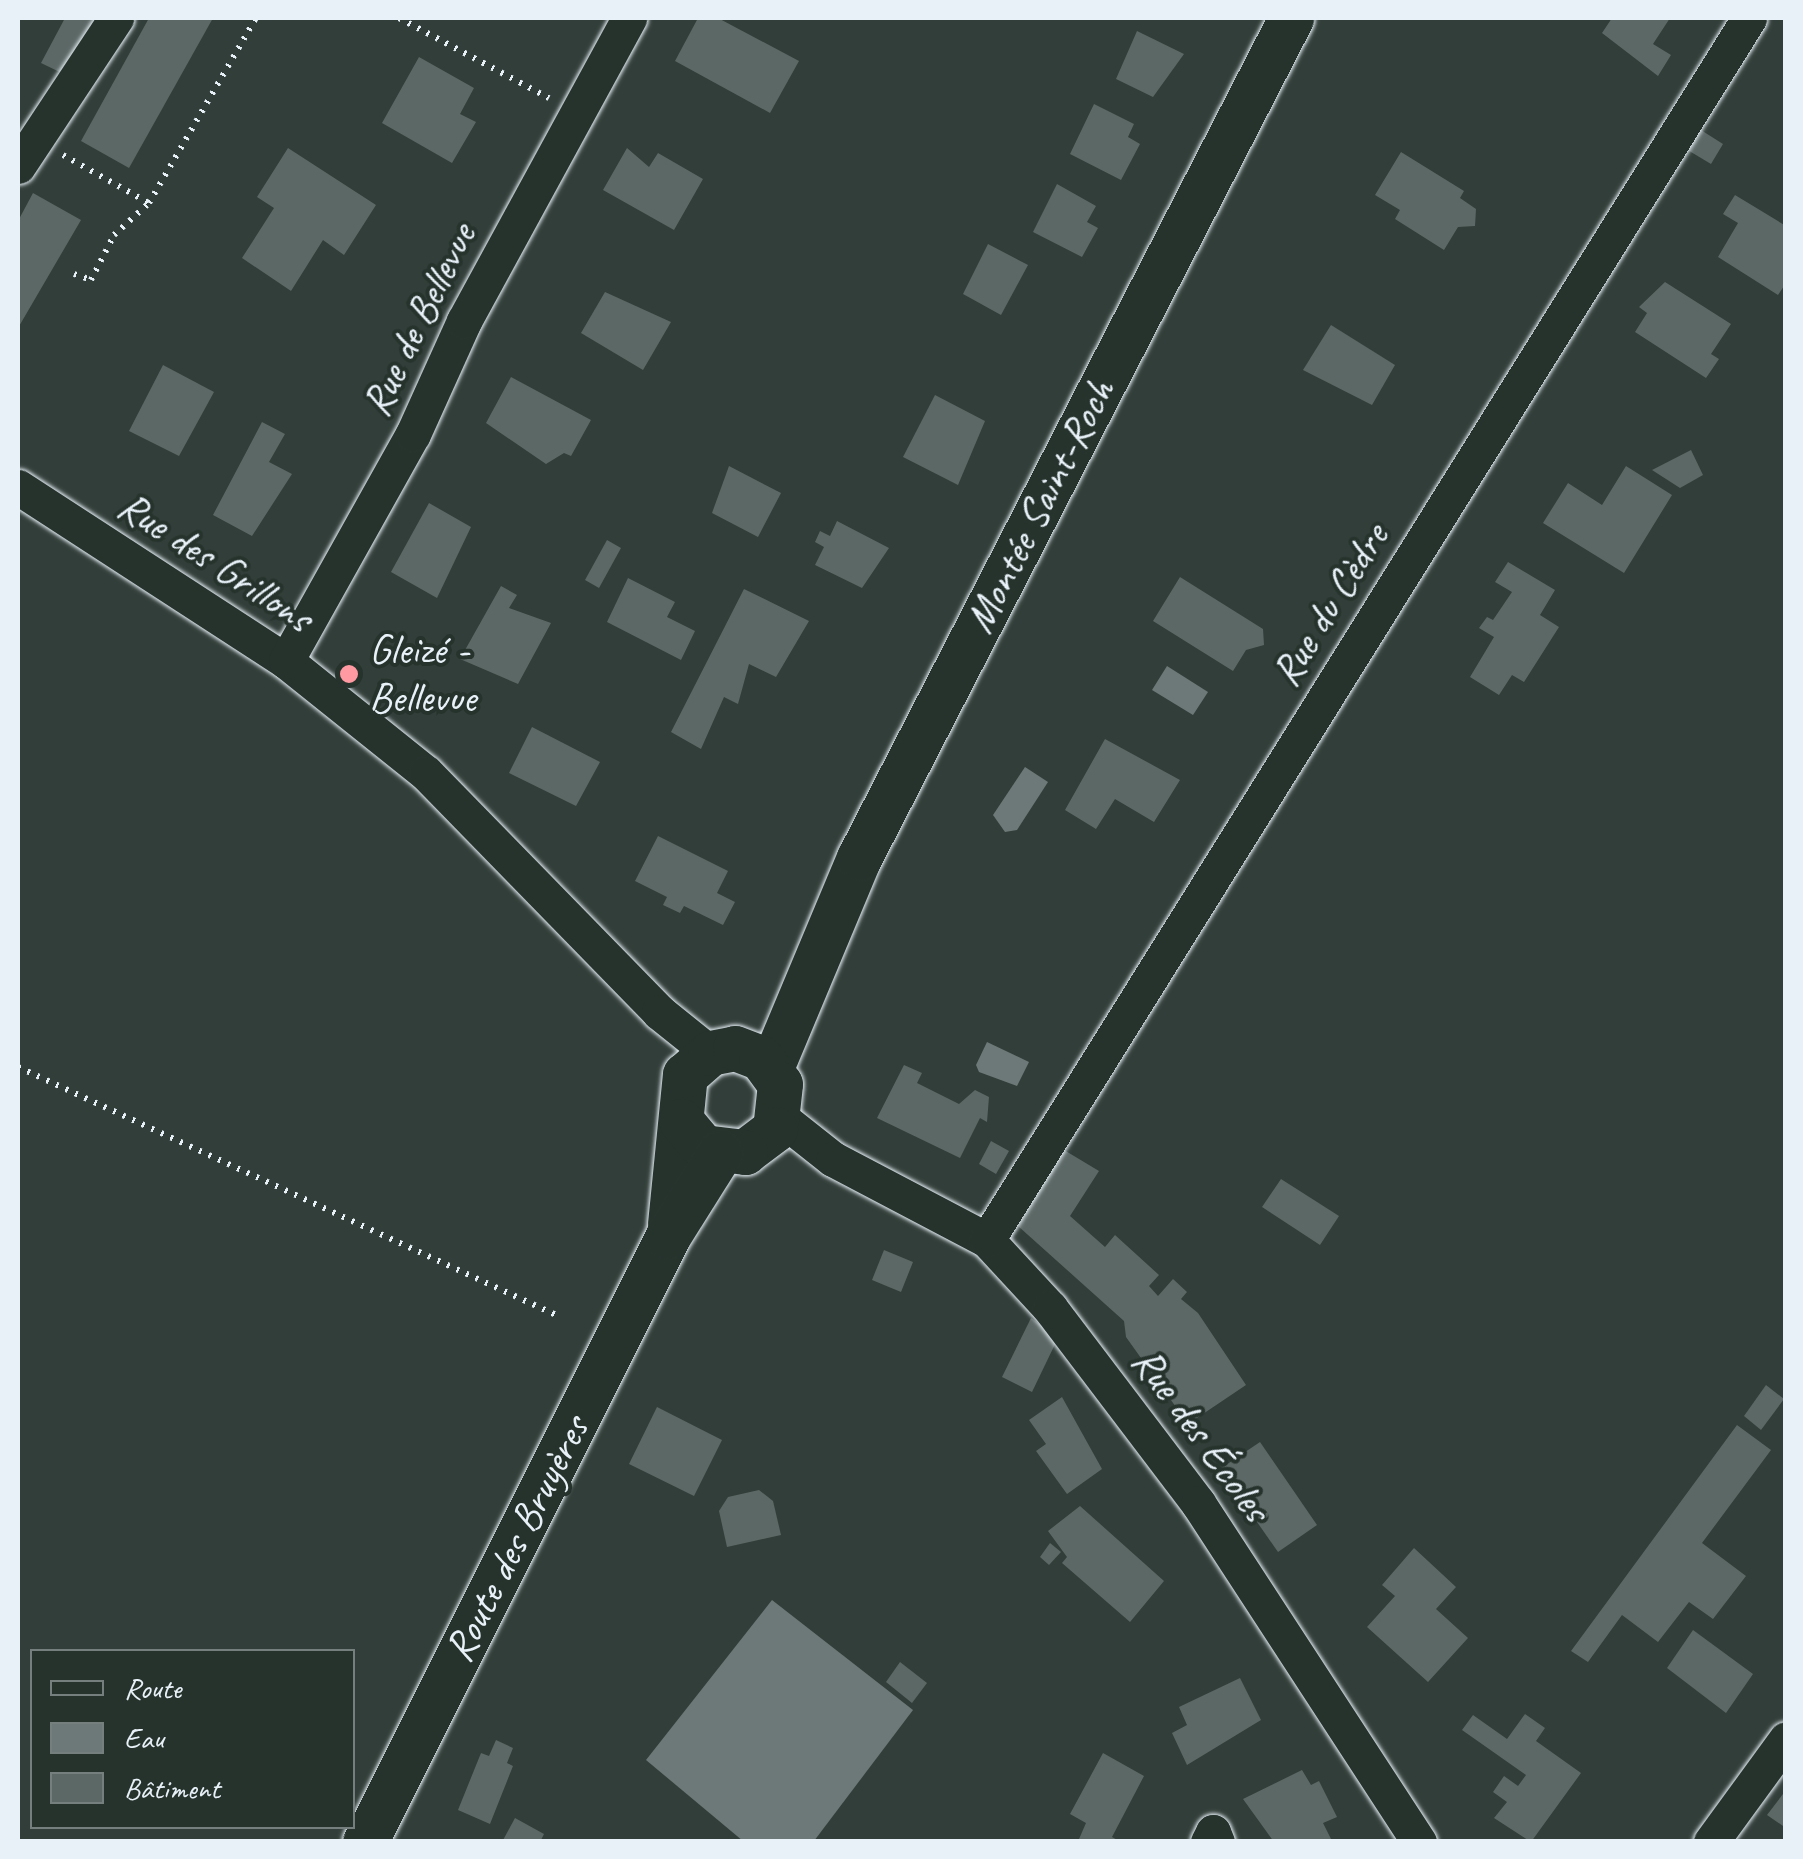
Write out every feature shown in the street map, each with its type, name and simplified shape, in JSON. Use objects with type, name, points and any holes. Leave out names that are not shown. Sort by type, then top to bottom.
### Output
[{"type":"main road","name":"Montée Saint-Roch","points":[[743,1057],[796,998],[859,858],[1291,18]]},
{"type":"main road","points":[[668,1236],[679,1106],[696,1061],[743,1057],[780,1084],[752,1139],[703,1147],[679,1106]]},
{"type":"main road","name":"Route des Bruyères","points":[[365,1842],[668,1236],[752,1139]]},
{"type":"street","points":[[25,142],[116,18]]},
{"type":"street","name":"Rue de Bellevue","points":[[286,661],[413,434],[464,321],[629,18]]},
{"type":"street","name":"Rue du Cèdre","points":[[987,1240],[1749,18]]},
{"type":"street","name":"Rue des Grillons","points":[[18,487],[286,661],[426,773],[659,1012],[743,1057]]},
{"type":"street","points":[[659,1012],[679,1106]]},
{"type":"street","name":"Rue des Écoles","points":[[752,1139],[833,1160],[987,1240],[1050,1308],[1198,1503],[1419,1842]]},
{"type":"street","points":[[1711,1842],[1786,1739]]},
{"type":"street","points":[[1208,1842],[1212,1832],[1218,1842]]},
{"type":"path","points":[[74,274],[91,280],[114,235],[149,203],[256,18]]},
{"type":"path","points":[[399,18],[577,113]]},
{"type":"path","points":[[25,142],[149,203]]},
{"type":"path","points":[[18,1067],[556,1315]]},
{"type":"water","points":[[1167,666],[1208,692],[1193,715],[1152,690]]},
{"type":"water","points":[[1025,767],[1048,782],[1017,830],[1005,832],[993,815]]},
{"type":"water","points":[[987,1042],[1029,1062],[1017,1086],[979,1072],[976,1065]]},
{"type":"water","points":[[772,1600],[913,1710],[814,1841],[743,1841],[646,1760]]},
{"type":"building","points":[[65,18],[101,18],[70,77],[41,63]]},
{"type":"building","points":[[149,18],[213,18],[129,168],[81,141]]},
{"type":"building","points":[[698,18],[718,18],[799,61],[770,113],[675,61]]},
{"type":"building","points":[[1612,18],[1670,18],[1653,44],[1671,55],[1658,76],[1602,33]]},
{"type":"building","points":[[1137,31],[1184,54],[1153,97],[1116,79]]},
{"type":"building","points":[[419,57],[474,88],[460,114],[476,122],[452,163],[382,123]]},
{"type":"building","points":[[1094,104],[1134,124],[1128,137],[1140,144],[1121,180],[1070,154]]},
{"type":"building","points":[[1693,125],[1723,144],[1711,164],[1681,146]]},
{"type":"building","points":[[288,148],[376,205],[344,255],[323,240],[291,291],[242,258],[274,208],[257,197]]},
{"type":"building","points":[[627,148],[649,167],[658,153],[703,179],[674,230],[603,190]]},
{"type":"building","points":[[1401,152],[1464,191],[1460,198],[1476,209],[1475,226],[1458,227],[1444,250],[1395,219],[1400,210],[1375,195]]},
{"type":"building","points":[[1057,184],[1096,206],[1087,222],[1098,228],[1082,257],[1033,232]]},
{"type":"building","points":[[33,193],[81,220],[18,328],[18,221]]},
{"type":"building","points":[[1735,195],[1786,226],[1786,283],[1778,295],[1718,257],[1738,223],[1723,214]]},
{"type":"building","points":[[988,244],[1028,265],[1001,315],[963,294]]},
{"type":"building","points":[[1665,282],[1731,324],[1711,354],[1719,359],[1706,378],[1635,332],[1647,313],[1639,307]]},
{"type":"building","points":[[605,292],[671,322],[643,370],[581,333]]},
{"type":"building","points":[[1331,325],[1395,365],[1372,405],[1303,370]]},
{"type":"building","points":[[163,365],[214,392],[179,456],[129,431]]},
{"type":"building","points":[[511,377],[591,420],[571,456],[564,453],[546,464],[486,423]]},
{"type":"building","points":[[935,395],[985,421],[958,485],[903,457]]},
{"type":"building","points":[[262,422],[285,434],[269,462],[292,474],[252,536],[213,515]]},
{"type":"building","points":[[1691,450],[1703,475],[1680,488],[1652,470]]},
{"type":"building","points":[[729,466],[781,493],[758,537],[712,513]]},
{"type":"building","points":[[1626,466],[1672,495],[1624,573],[1543,523],[1568,483],[1602,505]]},
{"type":"building","points":[[429,503],[471,527],[437,598],[391,572]]},
{"type":"building","points":[[837,521],[889,548],[862,588],[815,565],[824,547],[815,542],[820,531],[830,536]]},
{"type":"building","points":[[607,540],[621,548],[599,588],[585,580]]},
{"type":"building","points":[[1508,562],[1555,590],[1540,615],[1559,627],[1524,682],[1512,675],[1499,695],[1470,677],[1494,637],[1479,628],[1487,617],[1493,620],[1512,592],[1495,582]]},
{"type":"building","points":[[1180,577],[1263,629],[1264,645],[1246,650],[1233,671],[1153,621]]},
{"type":"building","points":[[628,578],[675,602],[667,617],[695,631],[681,660],[607,622]]},
{"type":"building","points":[[501,586],[517,595],[509,608],[551,623],[518,684],[460,659]]},
{"type":"building","points":[[744,589],[809,621],[776,677],[749,664],[738,704],[724,697],[701,749],[671,732]]},
{"type":"building","points":[[532,727],[600,762],[576,806],[509,773]]},
{"type":"building","points":[[1105,739],[1180,780],[1154,822],[1115,799],[1096,829],[1065,810]]},
{"type":"building","points":[[658,836],[728,871],[717,893],[735,902],[723,925],[684,906],[680,913],[663,905],[667,897],[635,881]]},
{"type":"building","points":[[904,1065],[922,1073],[917,1083],[959,1104],[975,1090],[989,1097],[987,1122],[980,1118],[960,1158],[877,1118]]},
{"type":"building","points":[[991,1141],[1009,1151],[996,1174],[979,1164]]},
{"type":"building","points":[[1064,1150],[1099,1171],[1070,1216],[1105,1247],[1115,1235],[1159,1275],[1149,1286],[1158,1296],[1173,1279],[1187,1292],[1181,1299],[1198,1313],[1246,1385],[1188,1424],[1126,1337],[1124,1321],[1018,1226]]},
{"type":"building","points":[[1281,1179],[1339,1216],[1320,1245],[1262,1207]]},
{"type":"building","points":[[884,1250],[913,1262],[901,1292],[872,1280]]},
{"type":"building","points":[[1031,1318],[1058,1338],[1032,1392],[1002,1377]]},
{"type":"building","points":[[1766,1385],[1784,1399],[1761,1430],[1744,1416]]},
{"type":"building","points":[[1062,1397],[1102,1469],[1067,1494],[1036,1451],[1046,1444],[1029,1420]]},
{"type":"building","points":[[657,1407],[722,1440],[694,1496],[629,1464]]},
{"type":"building","points":[[1737,1425],[1771,1450],[1702,1543],[1746,1576],[1713,1619],[1689,1602],[1658,1642],[1622,1615],[1588,1662],[1571,1651]]},
{"type":"building","points":[[1260,1442],[1317,1525],[1278,1552],[1220,1469]]},
{"type":"building","points":[[759,1490],[773,1501],[781,1535],[727,1547],[719,1511],[728,1497]]},
{"type":"building","points":[[1080,1506],[1164,1581],[1130,1622],[1062,1563],[1067,1557],[1048,1531]]},
{"type":"building","points":[[1050,1543],[1061,1552],[1049,1565],[1040,1557]]},
{"type":"building","points":[[1414,1548],[1456,1587],[1436,1609],[1468,1638],[1428,1682],[1367,1627],[1395,1596],[1382,1585]]},
{"type":"building","points":[[1693,1630],[1753,1674],[1726,1713],[1667,1668]]},
{"type":"building","points":[[900,1662],[927,1683],[912,1703],[886,1682]]},
{"type":"building","points":[[1240,1678],[1261,1720],[1187,1765],[1172,1733],[1187,1725],[1179,1707]]},
{"type":"building","points":[[1525,1714],[1545,1728],[1536,1741],[1581,1773],[1531,1842],[1494,1818],[1507,1802],[1493,1792],[1504,1776],[1518,1786],[1526,1775],[1462,1730],[1473,1715],[1507,1739]]},
{"type":"building","points":[[496,1740],[513,1748],[507,1763],[513,1766],[490,1824],[458,1810],[481,1753],[489,1756]]},
{"type":"building","points":[[1103,1753],[1144,1776],[1112,1837],[1121,1842],[1084,1842],[1079,1839],[1086,1823],[1070,1814]]},
{"type":"building","points":[[1302,1770],[1311,1785],[1319,1781],[1337,1817],[1323,1823],[1331,1839],[1274,1842],[1243,1799]]},
{"type":"building","points":[[1786,1790],[1786,1828],[1767,1815]]},
{"type":"building","points":[[515,1818],[544,1834],[540,1842],[502,1842]]},
{"type":"place","name":"Gleizé - Bellevue","points":[[349,674]]}]
